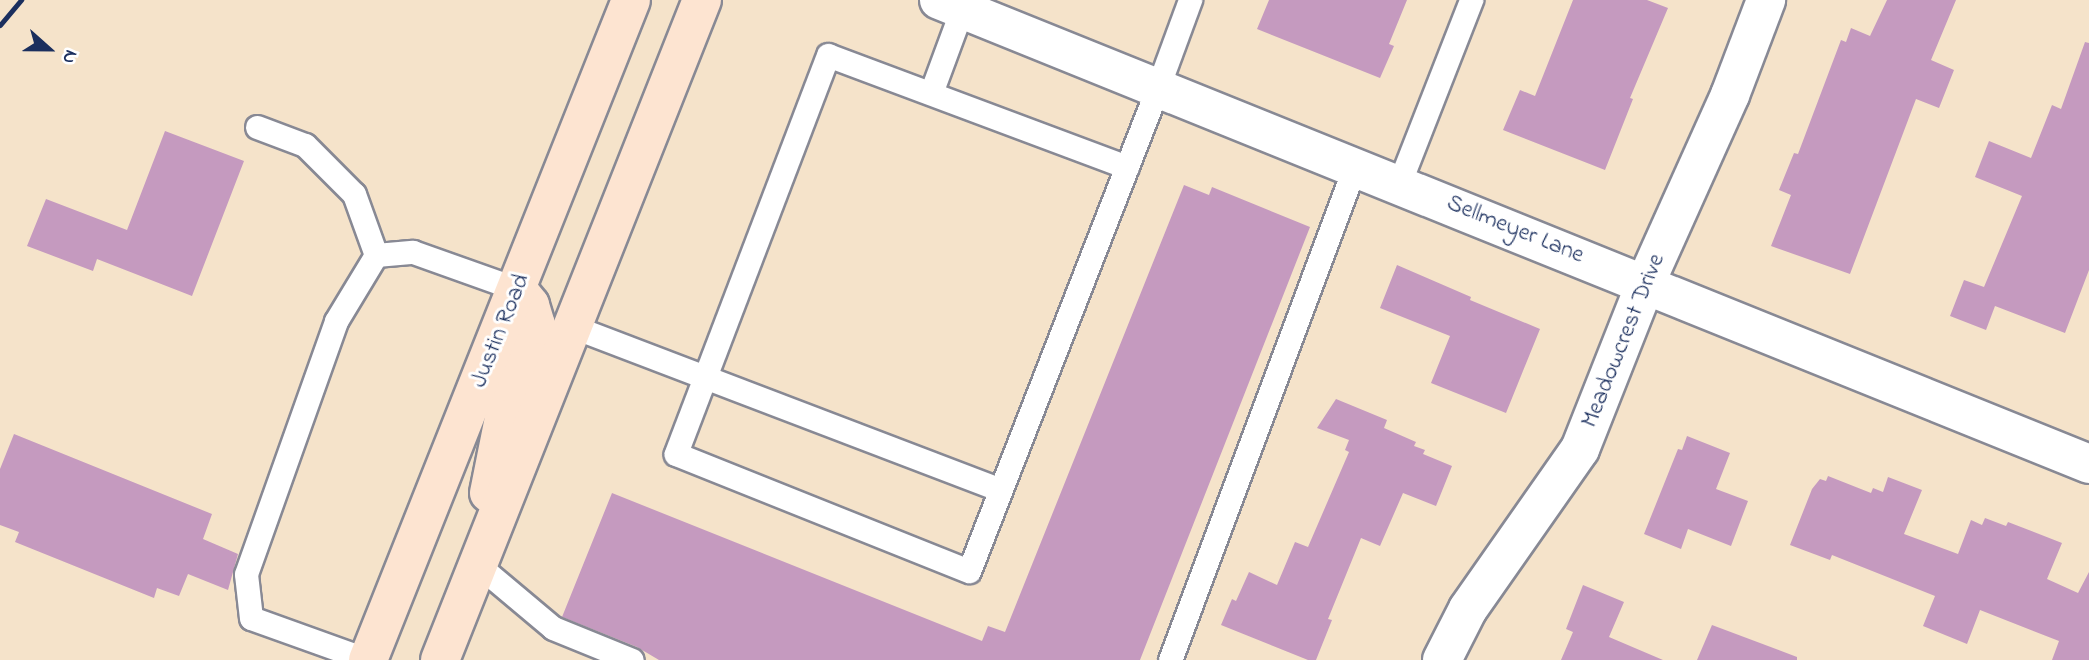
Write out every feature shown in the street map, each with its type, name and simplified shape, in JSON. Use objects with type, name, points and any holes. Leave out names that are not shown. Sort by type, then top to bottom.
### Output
[{"type":"main road","name":"Justin Road","points":[[368,660],[631,0]]},
{"type":"main road","points":[[440,660],[702,0]]},
{"type":"main road","points":[[478,565],[496,450],[511,383],[536,325],[530,305],[517,289]]},
{"type":"street","name":"Meadowcrest Drive","points":[[1441,660],[1468,609],[1580,449],[1646,282],[1730,95],[1766,0]]},
{"type":"street","name":"Sellmeyer Lane","points":[[951,5],[1646,282],[2089,464]]},
{"type":"lane","points":[[1127,167],[828,55],[676,454],[969,571],[1000,490],[1127,167],[1158,87],[1190,0]]},
{"type":"lane","points":[[1399,184],[1471,0]]},
{"type":"lane","points":[[932,93],[951,5]]},
{"type":"lane","points":[[257,127],[305,145],[354,194],[376,256]]},
{"type":"lane","points":[[1170,660],[1355,166]]},
{"type":"lane","points":[[376,256],[413,252],[517,289]]},
{"type":"lane","points":[[368,660],[251,618],[246,574],[336,321],[376,256]]},
{"type":"lane","points":[[574,327],[1000,490]]},
{"type":"lane","points":[[478,565],[553,628],[632,660]]},
{"type":"building","points":[[1269,0],[1407,0],[1389,44],[1394,46],[1380,78],[1257,29]]},
{"type":"building","points":[[1573,0],[1647,0],[1668,8],[1630,98],[1633,99],[1605,170],[1503,130],[1520,90],[1535,96]]},
{"type":"building","points":[[1887,0],[1956,0],[1931,60],[1954,70],[1939,108],[1916,99],[1850,274],[1771,246],[1791,195],[1779,190],[1794,153],[1798,154],[1841,40],[1846,42],[1851,28],[1870,36]]},
{"type":"building","points":[[2085,42],[2089,43],[2089,270],[2065,333],[1995,306],[1986,330],[1950,316],[1964,280],[1984,287],[2022,196],[1975,177],[1989,141],[2031,158],[2052,105],[2061,109]]},
{"type":"building","points":[[165,131],[244,161],[192,296],[97,259],[93,271],[27,246],[46,199],[127,230]]},
{"type":"building","points":[[1184,185],[1209,195],[1212,187],[1310,227],[1140,660],[659,660],[637,647],[562,617],[612,493],[982,641],[988,626],[1005,632]]},
{"type":"building","points":[[1397,265],[1471,297],[1470,300],[1540,329],[1506,413],[1431,383],[1450,336],[1380,308]]},
{"type":"building","points":[[1336,399],[1387,420],[1384,428],[1416,442],[1414,446],[1425,450],[1423,454],[1452,466],[1436,506],[1403,493],[1380,546],[1361,538],[1328,619],[1332,620],[1316,660],[1308,660],[1221,625],[1232,599],[1236,601],[1249,572],[1277,585],[1295,542],[1308,547],[1349,452],[1345,450],[1349,440],[1317,428]]},
{"type":"building","points":[[14,434],[212,514],[203,539],[238,554],[228,590],[188,574],[179,596],[157,588],[154,598],[15,542],[19,532],[0,525],[0,469]]},
{"type":"building","points":[[1687,436],[1730,453],[1716,489],[1748,501],[1731,546],[1688,529],[1681,549],[1644,534],[1678,449],[1682,450]]},
{"type":"building","points":[[1828,476],[1871,493],[1873,488],[1883,492],[1888,477],[1922,490],[1904,534],[1958,554],[1971,520],[1982,525],[1985,518],[2006,526],[2008,522],[2062,543],[2047,579],[2078,593],[2089,572],[2089,660],[2052,660],[2059,641],[1980,610],[1967,644],[1923,626],[1935,596],[1832,555],[1830,560],[1790,545],[1812,489],[1820,479],[1826,481]]},
{"type":"building","points":[[1583,585],[1624,602],[1609,637],[1663,660],[1561,660],[1573,632],[1566,629]]},
{"type":"building","points":[[1712,625],[1797,657],[1797,660],[1697,660]]},
{"type":"railway","points":[[0,25],[21,0]]}]
